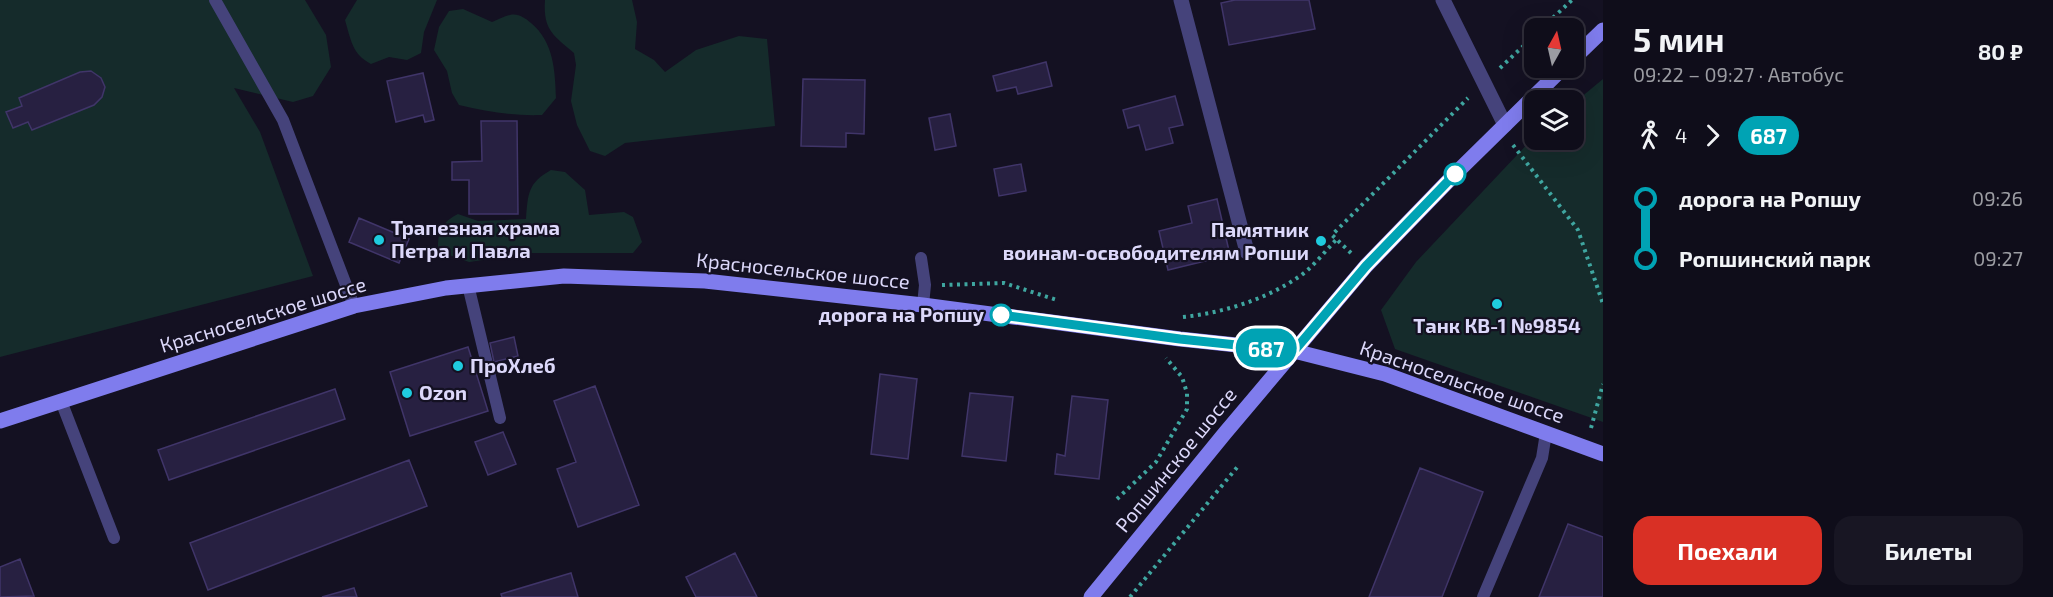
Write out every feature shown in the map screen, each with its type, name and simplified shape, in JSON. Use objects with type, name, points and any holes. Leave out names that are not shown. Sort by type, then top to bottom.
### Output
[{"type":"main road","points":[[1584,48],[1603,30]]},
{"type":"main road","name":"Ропшинское шоссе","points":[[1091,597],[1366,266],[1553,78]]},
{"type":"main road","name":"Красносельское шоссе","points":[[0,421],[354,306],[468,285],[564,276],[705,281],[923,305],[1180,339],[1294,351],[1385,374],[1603,454]]},
{"type":"street","points":[[1181,0],[1247,252]]},
{"type":"street","points":[[1443,0],[1505,125]]},
{"type":"lane","points":[[215,0],[283,120],[354,306]]},
{"type":"lane","points":[[921,258],[925,285],[923,305]]},
{"type":"lane","points":[[468,285],[500,418]]},
{"type":"lane","points":[[61,401],[114,538]]},
{"type":"lane","points":[[1483,597],[1542,458],[1546,433]]},
{"type":"path","points":[[1553,18],[1572,0]]},
{"type":"path","points":[[1351,253],[1332,235],[1435,130],[1524,45]]},
{"type":"path","points":[[1512,144],[1578,231],[1603,304]]},
{"type":"path","points":[[1117,499],[1156,462],[1187,409],[1187,393],[1182,377],[1166,358],[1155,356]]},
{"type":"path","points":[[1590,431],[1603,384]]},
{"type":"path","points":[[1130,597],[1239,465]]},
{"type":"green space","points":[[0,0],[305,0],[326,35],[331,67],[313,96],[293,102],[234,88],[260,132],[313,276],[0,357]]},
{"type":"green space","points":[[357,0],[437,0],[424,32],[421,53],[407,60],[389,57],[371,64],[360,56],[353,46],[345,20]]},
{"type":"green space","points":[[545,0],[632,0],[637,22],[635,49],[654,60],[665,72],[696,50],[739,36],[767,39],[775,126],[625,143],[605,156],[590,151],[577,125],[571,101],[576,65],[574,53],[551,31],[546,18]]},
{"type":"green space","points":[[463,9],[492,22],[519,15],[539,31],[552,57],[556,98],[542,115],[500,113],[459,105],[452,93],[447,71],[434,50],[439,27],[449,11]]},
{"type":"green space","points":[[1603,79],[1603,422],[1395,349],[1381,310],[1416,262],[1524,148],[1524,150],[1584,150],[1584,95]]},
{"type":"green space","points":[[551,170],[565,172],[585,190],[589,215],[624,212],[633,217],[642,242],[633,253],[533,253],[469,262],[449,255],[438,248],[442,228],[448,220],[458,214],[478,221],[526,219],[528,202],[534,184]]},
{"type":"building","points":[[1235,0],[1309,0],[1315,29],[1229,45],[1221,3]]},
{"type":"building","points":[[1046,62],[1052,86],[1018,94],[1016,87],[997,91],[993,76]]},
{"type":"building","points":[[91,71],[101,78],[105,87],[102,97],[94,105],[32,130],[28,122],[13,128],[6,112],[22,106],[19,98],[80,72]]},
{"type":"building","points":[[423,73],[434,120],[425,122],[423,115],[396,122],[387,81]]},
{"type":"building","points":[[803,79],[865,80],[864,134],[846,133],[846,147],[801,146]]},
{"type":"building","points":[[1175,96],[1183,125],[1169,128],[1173,143],[1146,150],[1139,125],[1128,128],[1123,110]]},
{"type":"building","points":[[950,114],[956,146],[935,150],[929,118]]},
{"type":"building","points":[[481,121],[517,121],[518,214],[469,214],[469,180],[452,180],[452,162],[482,161]]},
{"type":"building","points":[[1021,164],[1026,191],[999,196],[994,169]]},
{"type":"building","points":[[1217,199],[1230,255],[1168,270],[1159,231],[1192,223],[1188,206]]},
{"type":"building","name":"Трапезная храма Петра и Павла","points":[[359,218],[409,239],[399,263],[349,242]]},
{"type":"building","points":[[514,337],[518,356],[494,362],[490,343]]},
{"type":"building","points":[[468,347],[488,411],[410,436],[390,372]]},
{"type":"building","points":[[880,374],[917,379],[908,459],[871,454]]},
{"type":"building","points":[[595,386],[639,505],[578,527],[557,469],[576,462],[554,401]]},
{"type":"building","points":[[335,389],[345,419],[169,480],[158,450]]},
{"type":"building","points":[[970,393],[1013,397],[1006,461],[962,456]]},
{"type":"building","points":[[1072,396],[1108,400],[1099,479],[1055,474],[1057,454],[1065,456]]},
{"type":"building","points":[[503,432],[516,464],[488,475],[475,442]]},
{"type":"building","points":[[409,460],[427,506],[208,590],[190,543]]},
{"type":"building","points":[[1420,468],[1483,492],[1442,597],[1369,597]]},
{"type":"building","points":[[1568,524],[1603,537],[1603,597],[1539,597]]},
{"type":"building","points":[[735,553],[757,597],[696,597],[686,577]]},
{"type":"building","points":[[20,559],[34,596],[0,597],[0,567]]},
{"type":"building","points":[[571,573],[578,597],[502,597],[501,594]]},
{"type":"building","points":[[354,588],[357,597],[322,597]]},
{"type":"bus line","name":"687","points":[[1001,315],[1180,339],[1294,351],[1366,266],[1455,174]]},
{"type":"place","name":"Трапезная храма Петра и Павла","points":[[379,240]]},
{"type":"place","name":"Памятник воинам-освободителям Ропши","points":[[1321,241]]},
{"type":"place","name":"Танк КВ-1 №9854","points":[[1497,304]]},
{"type":"place","name":"дорога на Ропшу","points":[[1001,315]]},
{"type":"place","name":"ПроХлеб","points":[[458,366]]},
{"type":"place","name":"Ozon","points":[[407,393]]}]
